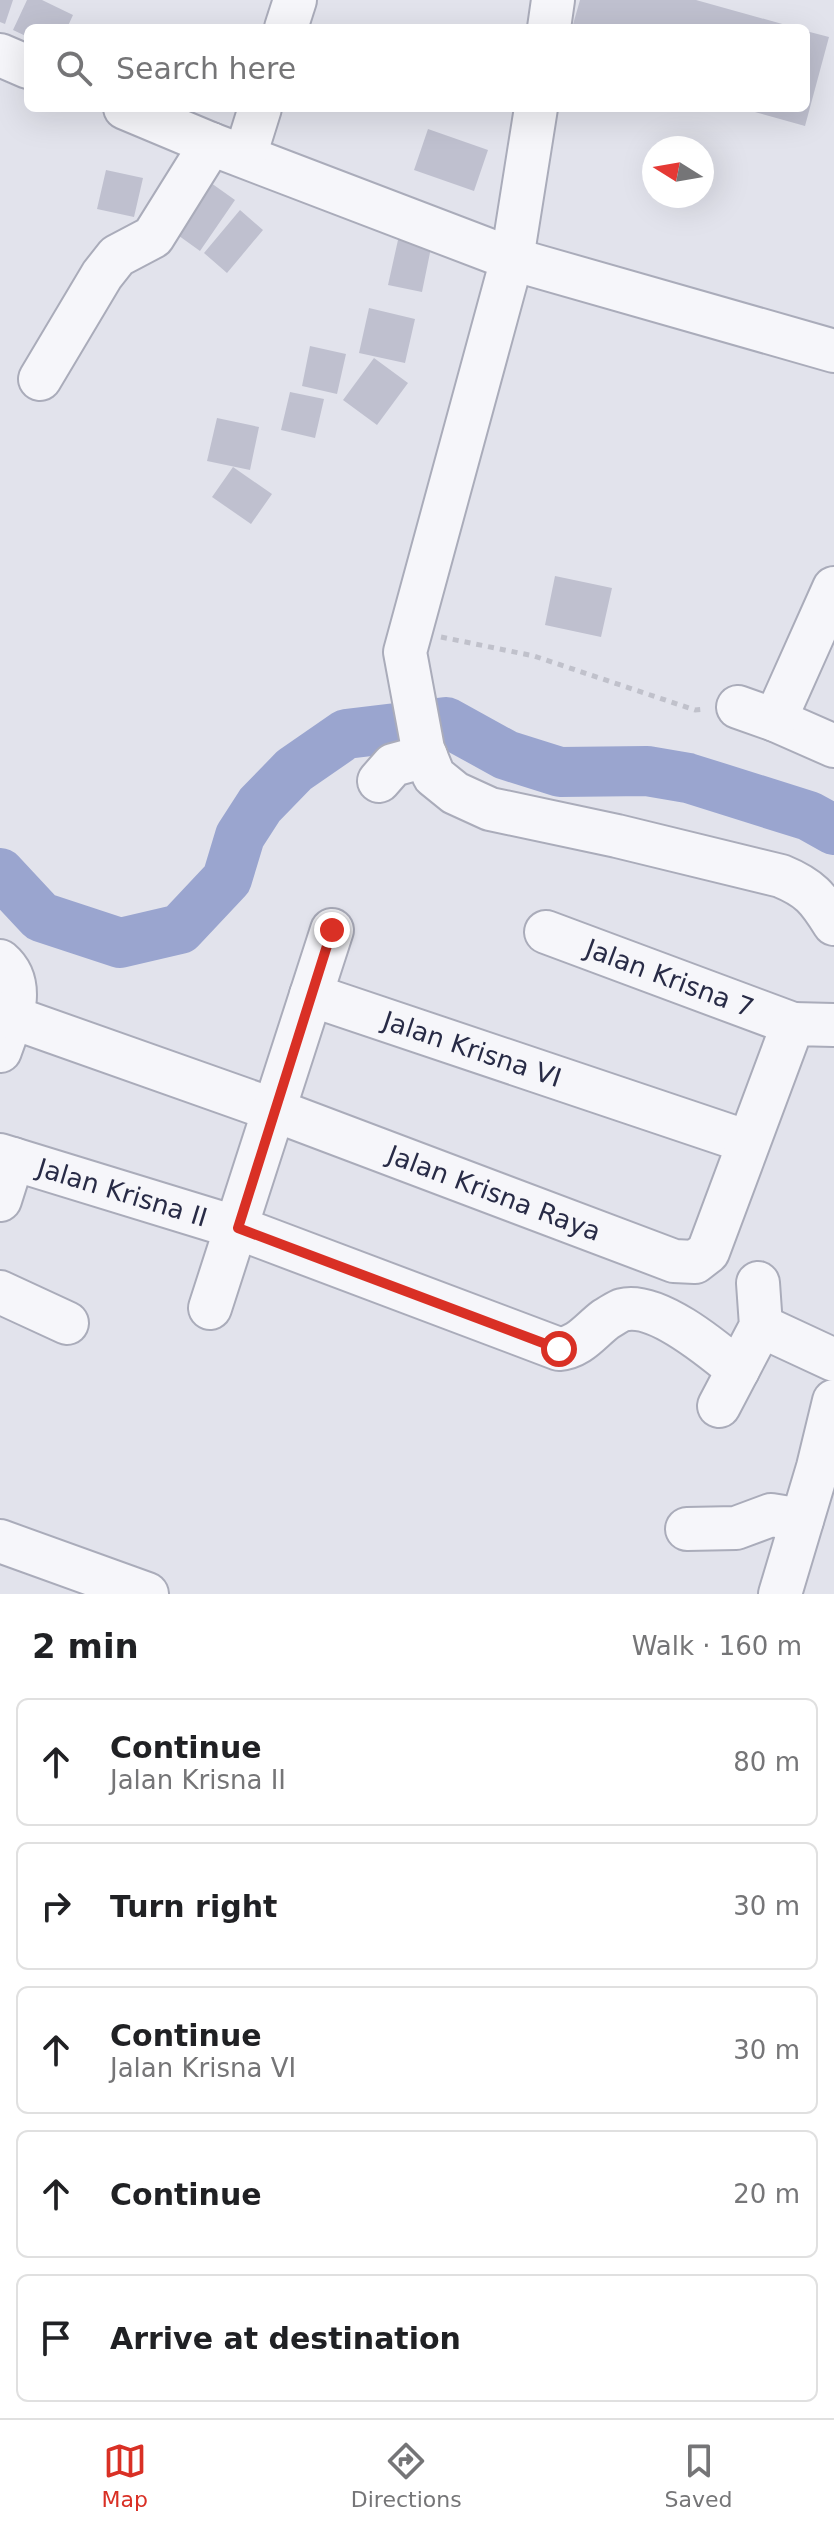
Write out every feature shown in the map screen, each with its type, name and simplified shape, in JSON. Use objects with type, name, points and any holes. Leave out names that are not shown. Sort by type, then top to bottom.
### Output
[{"type":"street","points":[[287,24],[295,0]]},
{"type":"street","points":[[550,24],[553,0]]},
{"type":"street","points":[[0,55],[24,65]]},
{"type":"street","points":[[135,112],[512,259],[834,351]]},
{"type":"street","points":[[40,379],[102,275],[117,256],[153,237],[257,112]]},
{"type":"street","points":[[535,112],[512,259],[405,652],[425,752],[434,776],[455,793],[490,809],[781,876],[799,883],[817,897],[834,924]]},
{"type":"street","points":[[834,588],[756,713],[834,746]]},
{"type":"street","points":[[379,781],[393,765],[425,752]]},
{"type":"street","points":[[210,1308],[332,930]]},
{"type":"street","name":"Jalan Krisna 7","points":[[546,932],[793,1024]]},
{"type":"street","points":[[0,961],[10,970],[15,984],[4,1028]]},
{"type":"street","name":"Jalan Krisna VI","points":[[311,995],[748,1142]]},
{"type":"street","points":[[793,1024],[834,1025]]},
{"type":"street","name":"Jalan Krisna Raya","points":[[4,1028],[274,1110],[674,1261],[695,1262],[708,1252],[793,1024]]},
{"type":"street","points":[[0,1200],[6,1157]]},
{"type":"street","name":"Jalan Krisna II","points":[[6,1157],[238,1228],[559,1349],[572,1348],[606,1319],[623,1310],[661,1317],[688,1332],[729,1388],[761,1326]]},
{"type":"street","points":[[758,1283],[761,1326],[834,1360]]},
{"type":"street","points":[[0,1292],[67,1323]]},
{"type":"street","points":[[780,1594],[802,1520],[826,1468],[834,1401]]},
{"type":"street","points":[[687,1529],[736,1528],[771,1515],[802,1520]]},
{"type":"street","points":[[0,1541],[147,1594]]},
{"type":"path","points":[[409,630],[534,656],[695,710],[756,713]]},
{"type":"building","points":[[0,0],[13,0],[5,24],[0,22]]},
{"type":"building","points":[[27,0],[42,0],[73,15],[69,24],[24,24],[24,35],[13,30]]},
{"type":"building","points":[[580,0],[696,0],[782,24],[573,24]]},
{"type":"building","points":[[810,32],[829,37],[810,107]]},
{"type":"building","points":[[755,112],[809,112],[805,126]]},
{"type":"building","points":[[428,129],[488,150],[474,191],[414,170]]},
{"type":"building","points":[[106,170],[143,178],[134,217],[97,209]]},
{"type":"building","points":[[204,178],[235,200],[200,251],[168,228]]},
{"type":"building","points":[[240,210],[263,230],[227,273],[204,253]]},
{"type":"building","points":[[400,231],[433,238],[422,292],[388,285]]},
{"type":"building","points":[[369,308],[415,319],[405,363],[359,353]]},
{"type":"building","points":[[310,346],[346,354],[337,394],[302,386]]},
{"type":"building","points":[[374,358],[408,383],[377,425],[343,400]]},
{"type":"building","points":[[290,392],[324,399],[315,438],[281,430]]},
{"type":"building","points":[[217,418],[259,427],[250,470],[207,461]]},
{"type":"building","points":[[233,467],[272,494],[251,524],[212,497]]},
{"type":"building","points":[[555,576],[612,588],[601,637],[545,625]]},
{"type":"waterway","points":[[0,873],[41,917],[120,943],[180,929],[227,879],[240,836],[260,805],[294,770],[346,734],[446,722],[506,755],[560,772],[647,771],[688,778],[809,816],[834,830]]},
{"type":"route","points":[[332,930],[238,1228],[559,1349]]}]
